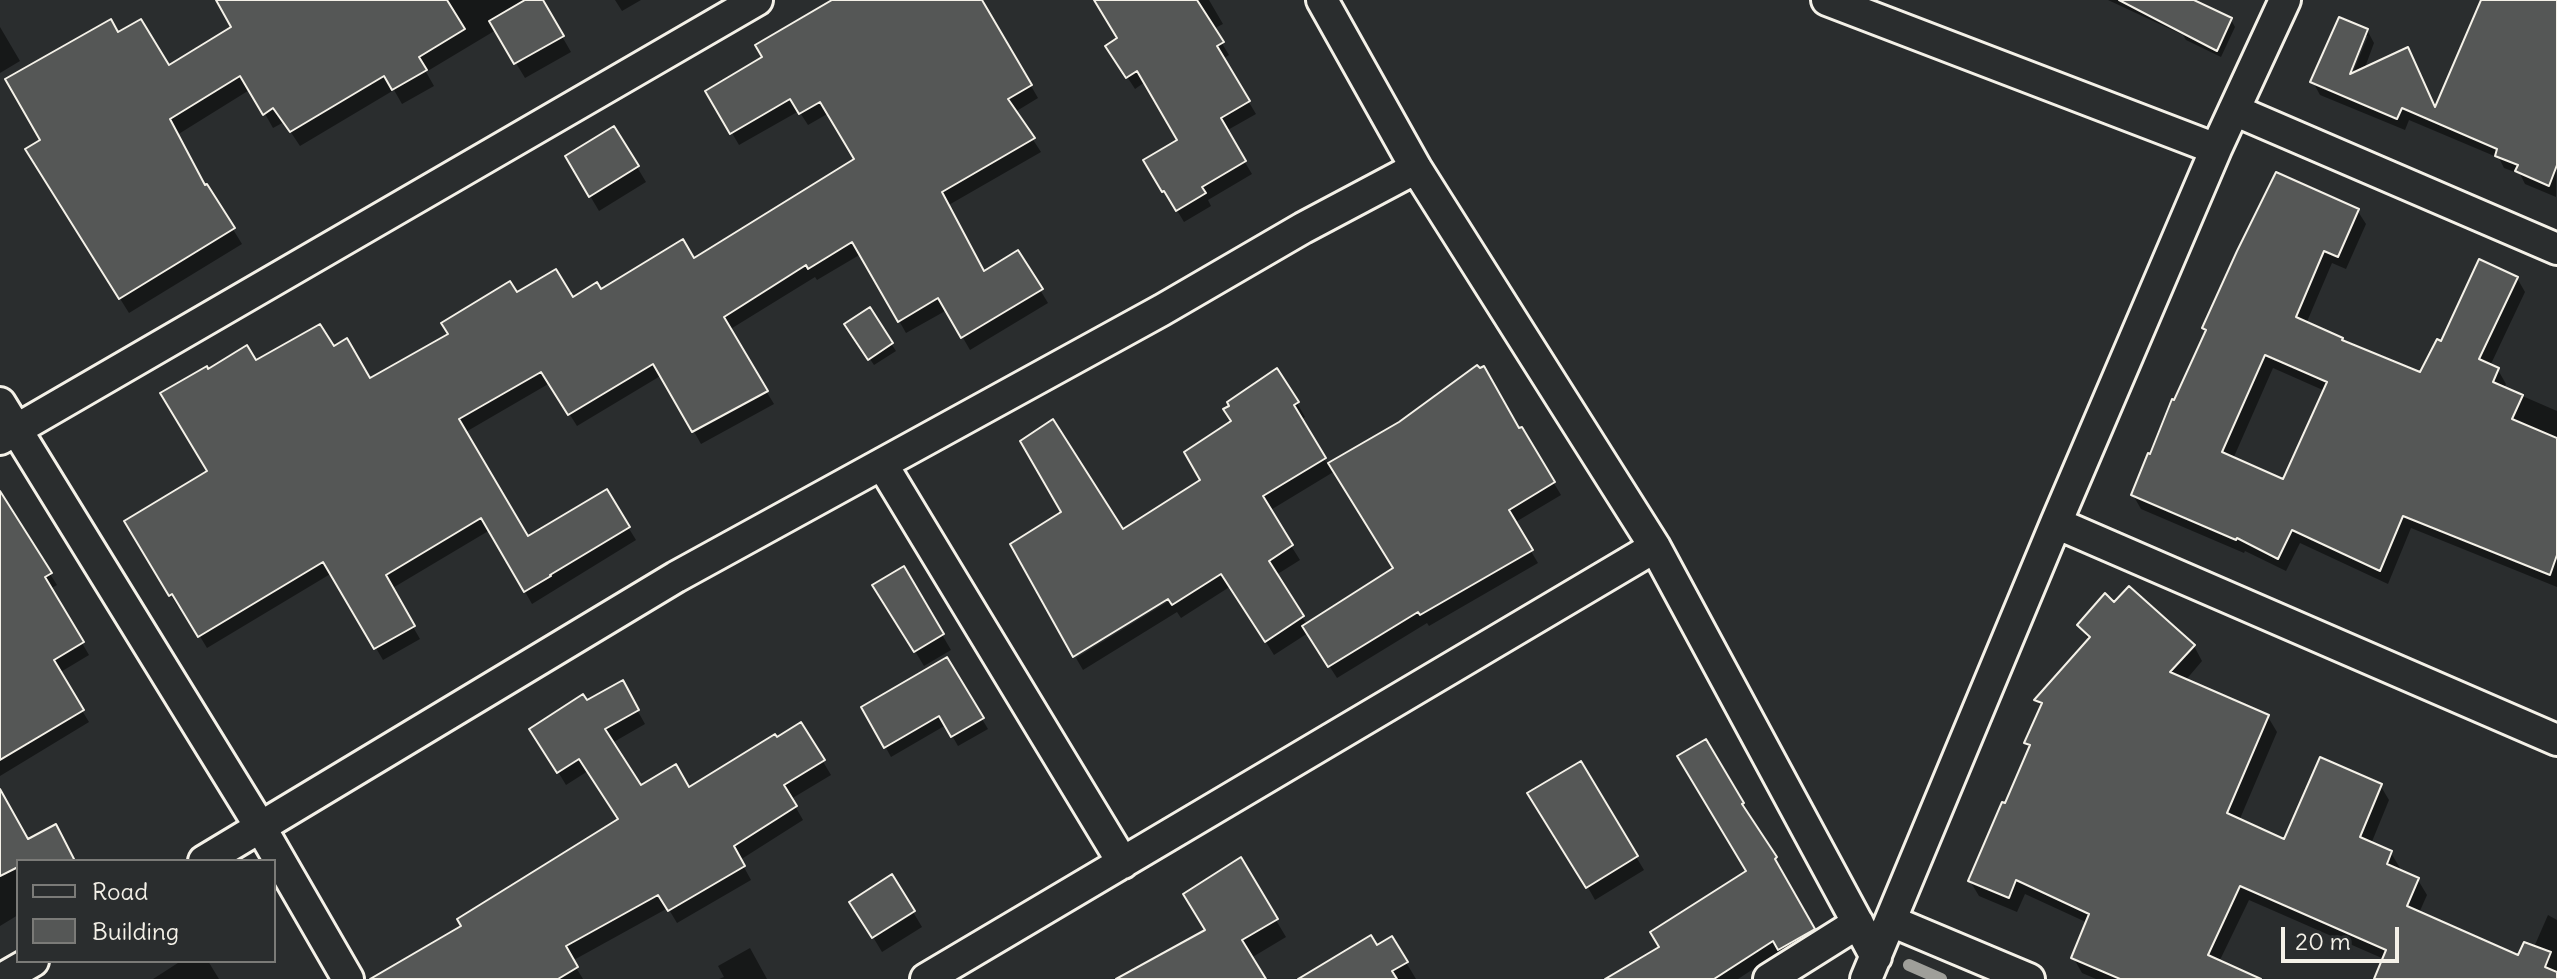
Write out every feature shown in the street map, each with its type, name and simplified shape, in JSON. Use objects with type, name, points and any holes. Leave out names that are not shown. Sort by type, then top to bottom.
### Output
[{"type":"street","points":[[8,435],[757,0]]},
{"type":"street","points":[[1322,0],[1416,168],[1655,547],[1858,923],[1871,968]]},
{"type":"street","points":[[1827,0],[2216,149]]},
{"type":"street","points":[[1871,968],[2056,523],[2216,149],[2285,0]]},
{"type":"street","points":[[2234,110],[2557,249]]},
{"type":"street","points":[[207,859],[676,577],[1416,168]]},
{"type":"street","points":[[0,403],[8,435],[261,828],[348,979]]},
{"type":"street","points":[[882,464],[1123,863]]},
{"type":"street","points":[[2056,523],[2557,740]]},
{"type":"street","points":[[926,979],[1655,547]]},
{"type":"street","points":[[1891,921],[2029,979]]},
{"type":"street","points":[[1769,979],[1793,970],[1858,923]]},
{"type":"street","points":[[5,978],[30,963]]},
{"type":"building","points":[[216,0],[447,0],[465,29],[419,57],[427,70],[392,90],[384,76],[290,132],[273,108],[263,115],[240,76],[170,119],[205,185],[235,228],[119,299],[25,149],[40,140],[5,79],[111,19],[118,32],[141,19],[169,65],[231,27]]},
{"type":"building","points":[[525,0],[543,0],[564,36],[514,64],[489,21]]},
{"type":"building","points":[[832,0],[982,0],[1032,85],[1008,99],[1035,138],[942,192],[984,271],[1018,250],[1043,289],[961,338],[938,298],[898,322],[852,242],[808,269],[806,265],[724,317],[768,391],[692,432],[653,364],[568,415],[541,372],[459,419],[528,536],[607,489],[630,527],[551,576],[524,592],[481,518],[386,575],[415,626],[374,649],[323,562],[198,637],[124,521],[207,471],[160,393],[247,345],[256,360],[320,324],[334,346],[347,338],[370,378],[448,334],[441,323],[510,281],[517,292],[556,269],[573,297],[597,282],[601,289],[683,239],[694,258],[854,159],[820,102],[799,114],[790,99],[730,134],[705,91],[762,57],[755,45]]},
{"type":"building","points":[[1094,0],[1197,0],[1224,42],[1217,46],[1250,101],[1221,118],[1246,161],[1202,187],[1206,193],[1176,211],[1143,160],[1177,140],[1137,71],[1126,78],[1105,46],[1117,38]]},
{"type":"building","points":[[2119,0],[2194,0],[2232,18],[2217,51]]},
{"type":"building","points":[[2481,0],[2557,0],[2557,165],[2549,186],[2515,171],[2518,165],[2495,156],[2497,149],[2402,108],[2397,119],[2310,82],[2339,17],[2368,29],[2350,74],[2408,47],[2435,107]]},
{"type":"building","points":[[614,126],[639,166],[589,197],[565,156]]},
{"type":"building","points":[[2276,172],[2359,209],[2338,257],[2324,251],[2296,317],[2420,372],[2437,339],[2441,341],[2479,259],[2518,277],[2479,359],[2499,368],[2493,382],[2523,395],[2512,419],[2557,438],[2557,555],[2550,575],[2403,516],[2380,571],[2292,530],[2278,559],[2237,538],[2131,495],[2172,399],[2206,330],[2202,328]],"holes":[[[2265,355],[2327,382],[2283,479],[2222,452]]]},
{"type":"building","points":[[870,307],[893,343],[868,360],[844,324]]},
{"type":"building","points":[[1477,365],[1480,368],[1484,366],[1519,428],[1522,427],[1555,482],[1509,510],[1533,550],[1420,615],[1418,612],[1328,667],[1302,626],[1393,568],[1328,463],[1399,422]]},
{"type":"building","points":[[1277,368],[1299,402],[1294,405],[1326,458],[1263,496],[1293,545],[1269,561],[1304,616],[1265,642],[1221,574],[1172,605],[1168,599],[1073,657],[1010,544],[1061,512],[1020,441],[1053,419],[1123,529],[1200,480],[1184,452],[1231,421],[1223,409],[1229,406],[1227,402]]},
{"type":"building","points":[[0,491],[52,573],[45,577],[84,642],[54,660],[84,710],[0,760]]},
{"type":"building","points":[[904,566],[944,634],[914,652],[872,585]]},
{"type":"building","points":[[2129,586],[2195,645],[2170,672],[2269,715],[2227,813],[2284,839],[2320,757],[2382,784],[2360,837],[2392,851],[2387,864],[2419,878],[2407,906],[2518,955],[2524,942],[2551,952],[2545,967],[2557,972],[2557,979],[2374,979],[2386,950],[2240,886],[2208,955],[2261,979],[2120,979],[2071,958],[2089,914],[2016,880],[2009,898],[1968,881],[2030,745],[2024,743],[2042,703],[2034,700],[2090,637],[2077,625],[2105,593],[2114,602]]},
{"type":"building","points":[[947,657],[984,718],[951,737],[939,716],[884,748],[861,707]]},
{"type":"building","points":[[623,680],[639,710],[605,729],[641,785],[676,764],[689,787],[775,734],[777,737],[801,722],[825,760],[784,785],[797,806],[734,846],[745,866],[668,911],[658,895],[566,946],[578,967],[558,979],[370,979],[461,926],[457,919],[618,819],[579,759],[557,773],[529,729],[583,694],[587,700]]},
{"type":"building","points":[[1706,739],[1742,804],[1777,857],[1775,859],[1815,929],[1778,950],[1773,941],[1714,979],[1605,979],[1659,947],[1650,932],[1746,871],[1677,756]]},
{"type":"building","points":[[1581,761],[1638,856],[1586,888],[1527,793]]},
{"type":"building","points":[[0,789],[28,839],[56,824],[74,859],[16,859],[16,868],[0,876]]},
{"type":"building","points":[[1241,857],[1278,919],[1242,940],[1266,979],[1116,979],[1205,930],[1183,894]]},
{"type":"building","points":[[892,874],[915,911],[872,938],[849,902]]},
{"type":"building","points":[[1371,935],[1377,945],[1392,936],[1408,962],[1392,971],[1397,979],[1298,979]]},
{"type":"waterway","points":[[1909,965],[1941,979]]}]
